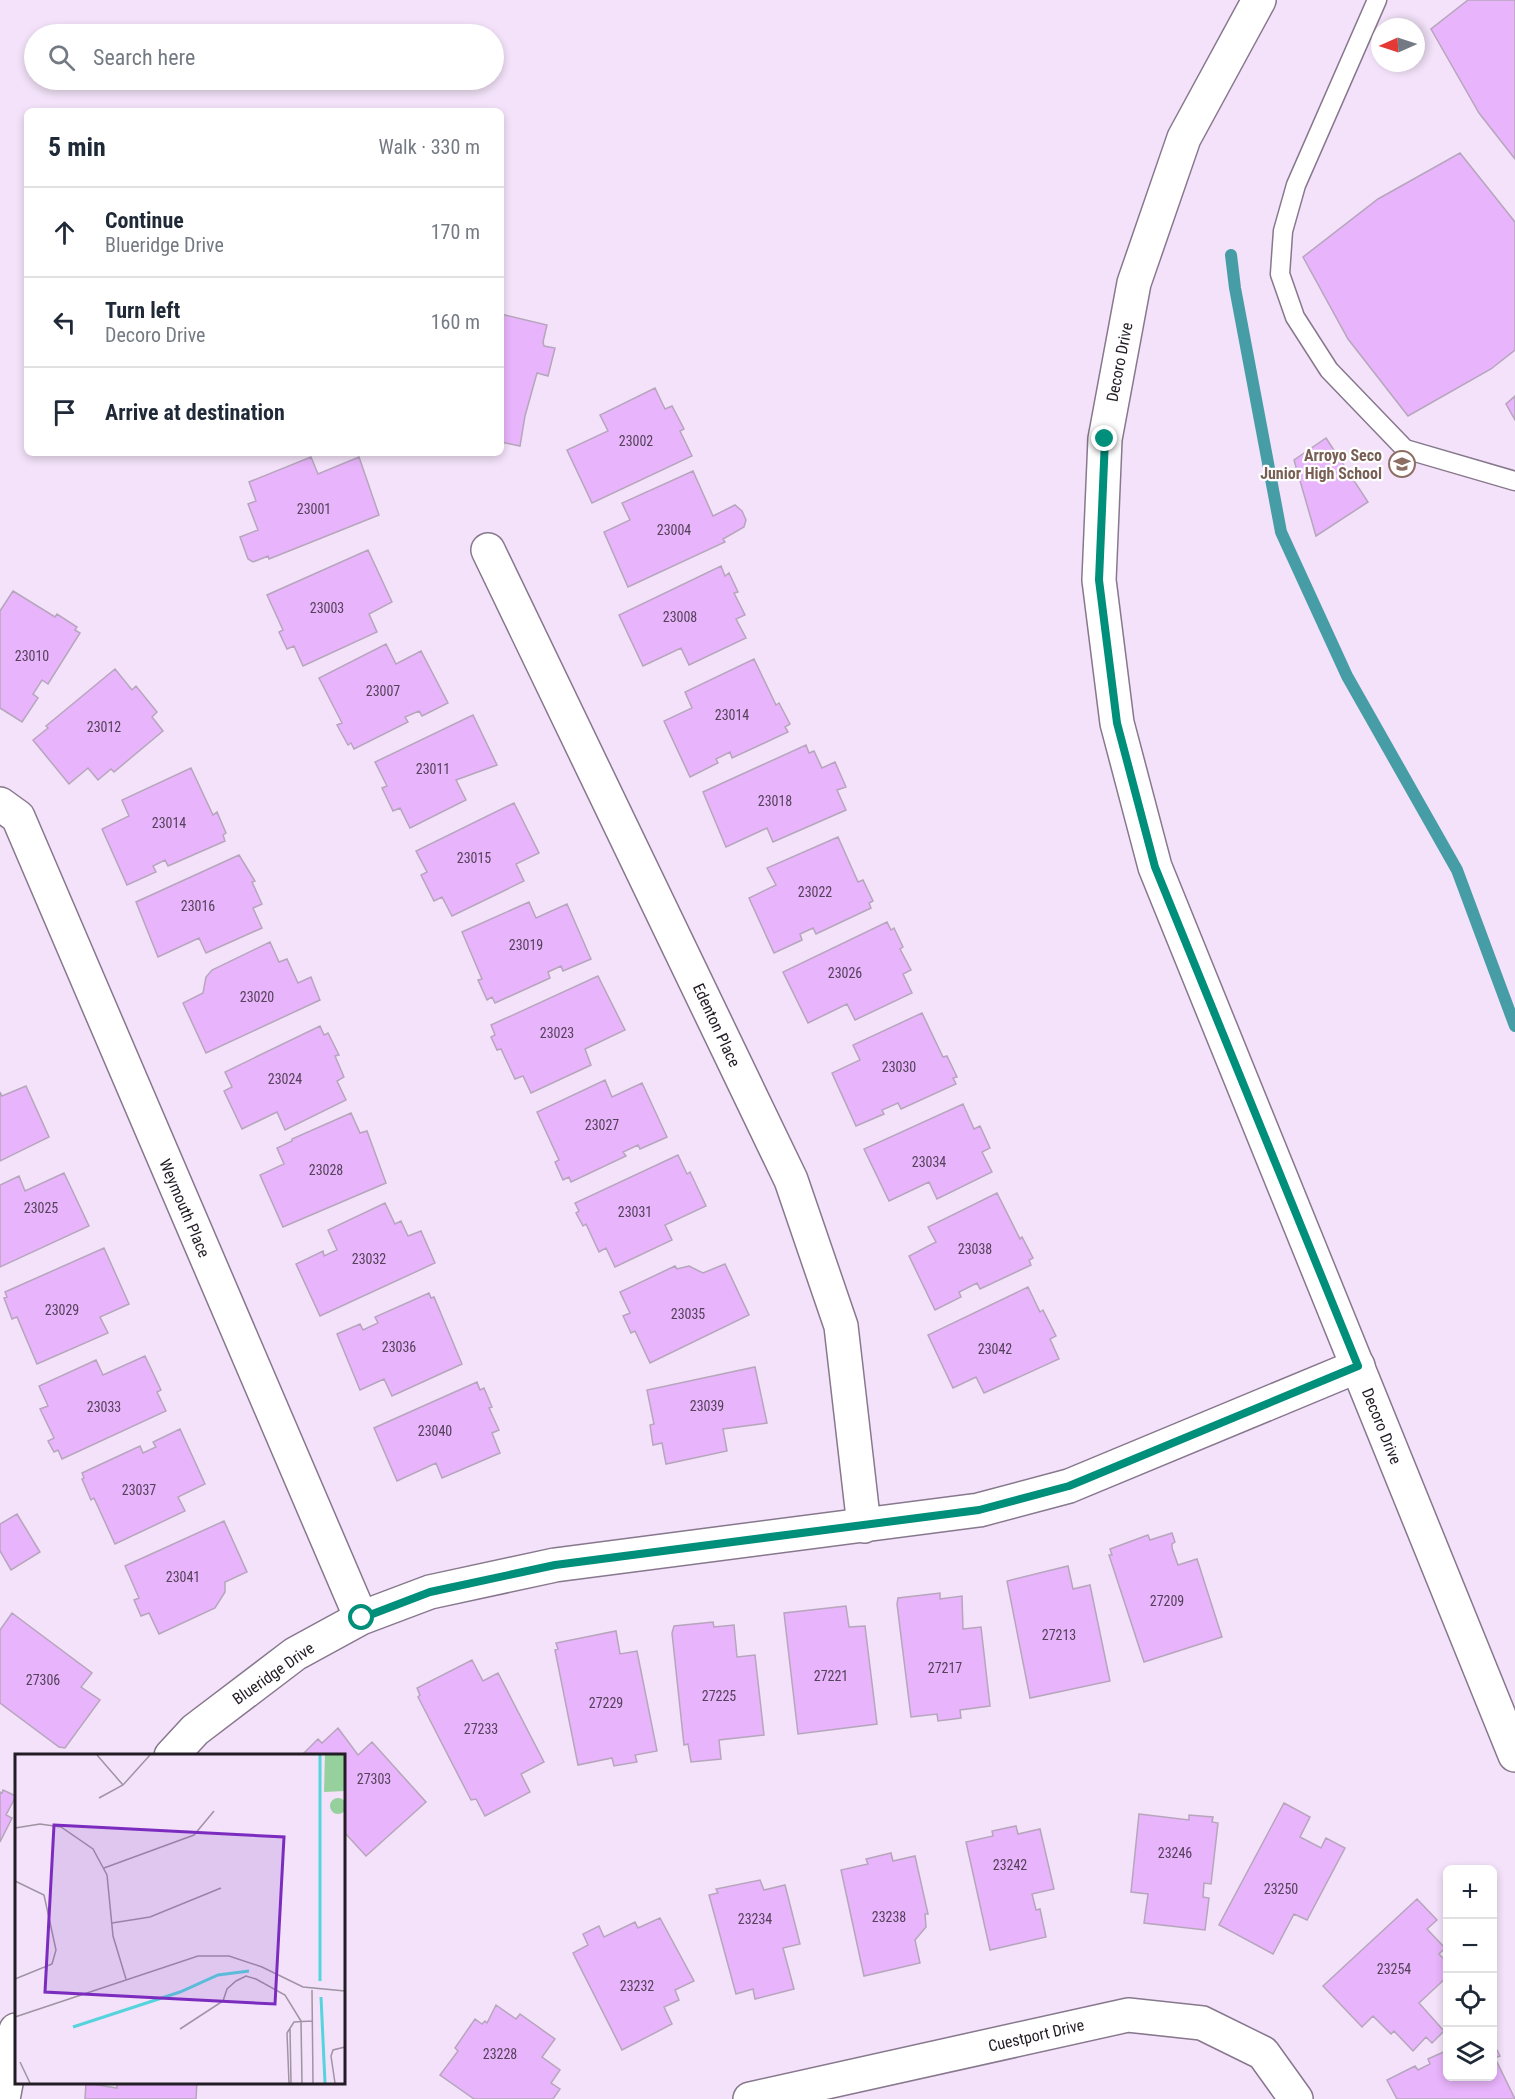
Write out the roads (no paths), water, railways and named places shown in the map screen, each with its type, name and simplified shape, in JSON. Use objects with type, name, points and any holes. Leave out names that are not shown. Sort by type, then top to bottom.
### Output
[{"type":"street","name":"Decoro Drive","points":[[1259,0],[1184,138],[1134,283],[1105,439],[1099,580],[1117,723],[1155,867],[1515,1755]]},
{"type":"street","name":"Edenton Place","points":[[488,550],[791,1180],[841,1326],[864,1526]]},
{"type":"street","name":"Weymouth Place","points":[[0,804],[18,817],[362,1618]]},
{"type":"street","name":"Blueridge Drive","points":[[172,1754],[195,1730],[295,1654],[362,1618],[430,1592],[555,1565],[979,1510],[1069,1486],[1358,1366]]},
{"type":"street","name":"Cuestport Drive","points":[[750,2099],[1128,2015],[1202,2023],[1263,2053],[1296,2099]]},
{"type":"street","points":[[3,2099],[15,2035]]},
{"type":"lane","points":[[1377,0],[1296,185],[1283,231],[1280,274],[1295,317],[1329,370],[1406,449],[1515,482]]},
{"type":"waterway","points":[[1231,255],[1235,288],[1281,532],[1347,676],[1457,870],[1515,1026]]},
{"type":"place","name":"Arroyo Seco Junior High School","points":[[1402,464]]}]
